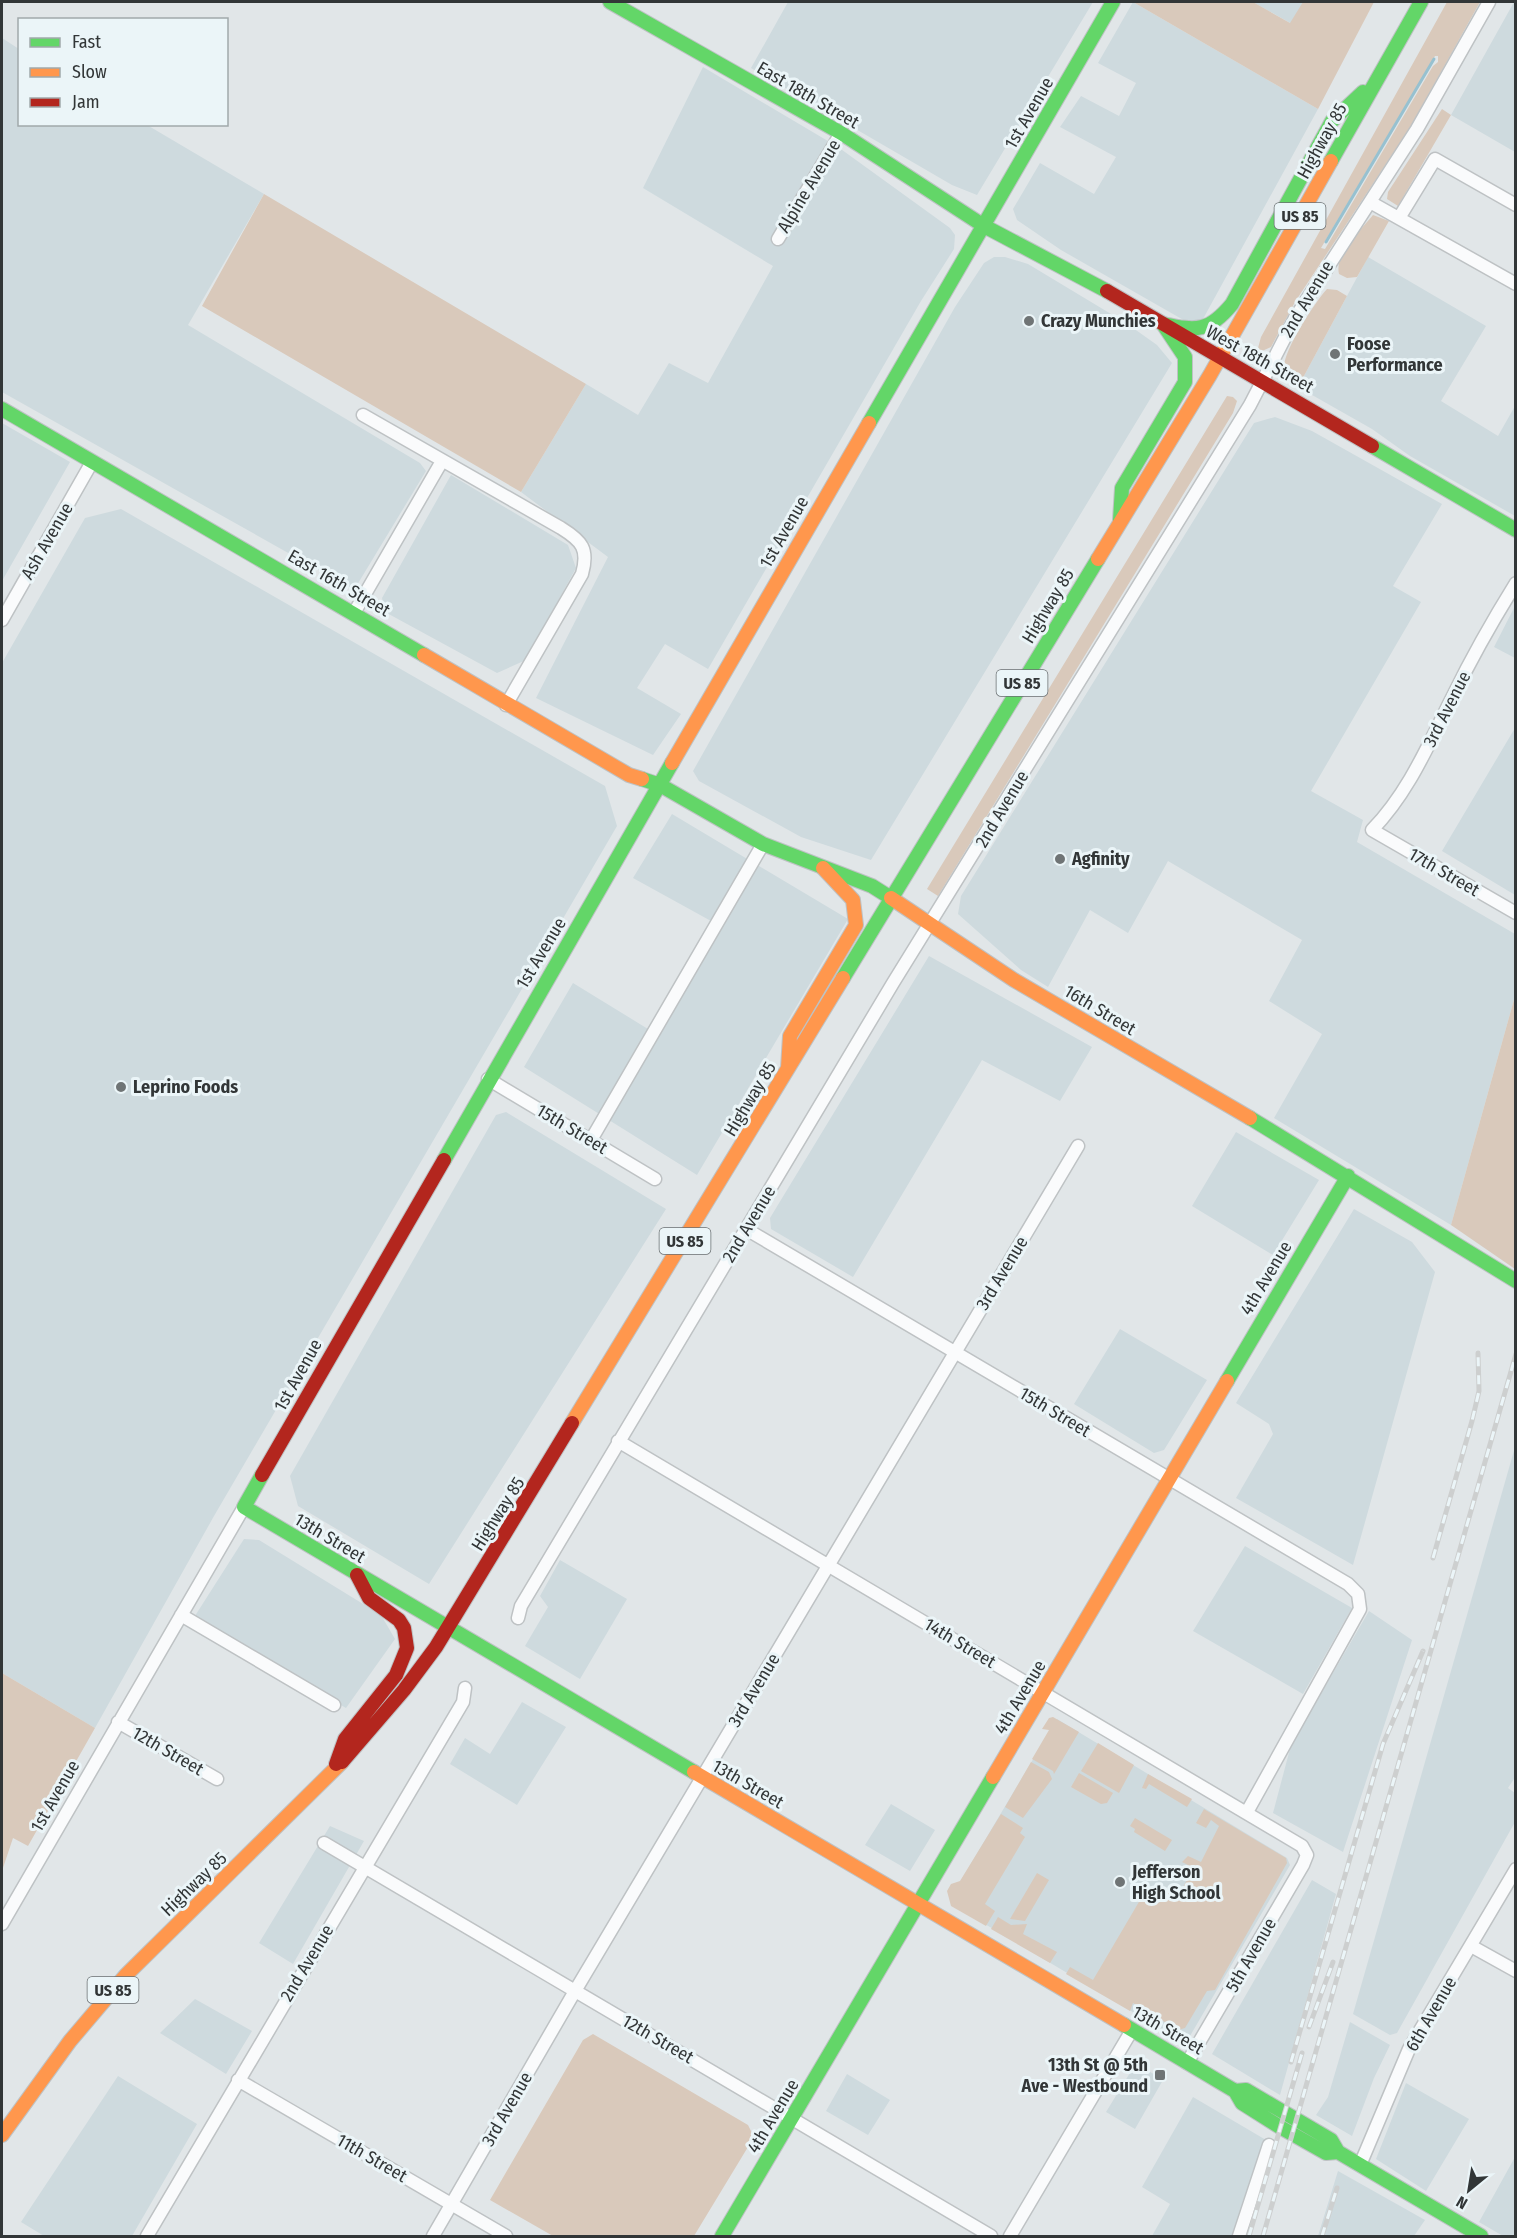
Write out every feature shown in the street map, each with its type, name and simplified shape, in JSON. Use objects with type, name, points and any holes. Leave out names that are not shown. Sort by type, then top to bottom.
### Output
[{"type":"main road","name":"East 18th Street","points":[[610,2],[841,133],[984,226]]},
{"type":"main road","name":"1st Avenue","points":[[244,1507],[488,1080],[653,801],[660,784],[1113,2]]},
{"type":"main road","name":"Highway 85","points":[[2,2135],[91,2014],[146,1955],[332,1774],[384,1717],[448,1629],[1220,358],[1421,2]]},
{"type":"main road","points":[[1163,324],[1201,329],[1213,325],[1221,318],[1232,304],[1332,121],[1380,75]]},
{"type":"main road","name":"West 18th Street","points":[[984,226],[1061,264],[1515,530]]},
{"type":"main road","points":[[1120,522],[1122,488],[1185,382],[1188,373],[1184,351],[1163,324]]},
{"type":"main road","name":"East 16th Street","points":[[2,409],[354,613],[506,705],[629,775],[660,784]]},
{"type":"main road","name":"16th Street","points":[[660,784],[763,844],[865,883],[893,898],[1014,980],[1348,1176],[1515,1281]]},
{"type":"main road","points":[[787,1071],[790,1036],[856,925],[852,900],[845,889],[823,868]]},
{"type":"main road","name":"4th Avenue","points":[[722,2236],[1348,1176]]},
{"type":"main road","name":"13th Street","points":[[244,1507],[1235,2091],[1242,2103],[1280,2127],[1326,2153],[1338,2152],[1481,2236]]},
{"type":"main road","points":[[332,1774],[345,1739],[396,1675],[407,1648],[404,1628],[399,1620],[369,1598],[357,1575]]},
{"type":"street","name":"2nd Avenue","points":[[518,1618],[521,1606],[618,1441],[1262,381],[1295,318],[1417,129],[1489,2]]},
{"type":"street","name":"Alpine Avenue","points":[[778,239],[841,133]]},
{"type":"street","points":[[1399,218],[1435,159],[1515,205]]},
{"type":"street","points":[[1370,202],[1515,284]]},
{"type":"street","points":[[363,415],[561,528],[574,536],[584,549],[586,559],[582,574],[506,705]]},
{"type":"street","points":[[354,613],[442,461]]},
{"type":"street","name":"Ash Avenue","points":[[2,620],[92,462]]},
{"type":"street","name":"3rd Avenue","points":[[1372,830],[1409,783],[1480,642],[1515,583]]},
{"type":"street","name":"17th Street","points":[[1372,830],[1515,913]]},
{"type":"street","points":[[591,1140],[763,844]]},
{"type":"street","name":"15th Street","points":[[488,1080],[655,1179]]},
{"type":"street","name":"3rd Avenue","points":[[433,2236],[575,1991],[1077,1146]]},
{"type":"street","name":"15th Street","points":[[746,1229],[1348,1584],[1358,1594],[1360,1609],[1247,1812]]},
{"type":"street","name":"14th Street","points":[[618,1441],[1302,1846]]},
{"type":"street","name":"1st Avenue","points":[[2,1924],[244,1507]]},
{"type":"street","points":[[181,1616],[334,1705]]},
{"type":"street","name":"2nd Avenue","points":[[147,2236],[463,1702],[465,1688]]},
{"type":"street","name":"12th Street","points":[[118,1722],[217,1779]]},
{"type":"street","name":"12th Street","points":[[324,1843],[991,2236]]},
{"type":"street","name":"5th Avenue","points":[[1187,2063],[1303,1865],[1307,1855],[1302,1846]]},
{"type":"street","name":"6th Avenue","points":[[1359,2165],[1409,2049],[1515,1869]]},
{"type":"street","points":[[1471,1946],[1515,1971]]},
{"type":"street","points":[[1010,2236],[1132,2030]]},
{"type":"street","name":"11th Street","points":[[238,2079],[506,2236]]},
{"type":"street","points":[[1239,2236],[1269,2145]]},
{"type":"shaded area","points":[[788,2],[1093,2],[977,195],[952,185],[751,68]]},
{"type":"shaded area","points":[[1133,2],[1318,109],[1203,319],[1187,322],[1061,250],[1017,220],[1013,209],[1040,163],[1094,194],[1116,157],[1060,127],[1081,96],[1119,116],[1136,83],[1098,63]]},
{"type":"shaded area","points":[[1133,2],[1253,2],[1290,23],[1303,2],[1374,2],[1318,109]]},
{"type":"shaded area","points":[[1253,2],[1304,2],[1292,24]]},
{"type":"shaded area","points":[[1447,2],[1480,2],[1411,126],[1295,302],[1271,347],[1260,352],[1258,348],[1261,337]],"holes":[[[1435,56],[1438,56],[1438,62],[1433,66],[1325,249],[1321,248]]]},
{"type":"shaded area","points":[[1516,2],[1515,152],[1451,115]]},
{"type":"shaded area","points":[[2,38],[18,48],[18,126],[149,126],[264,194],[188,325],[420,463],[426,471],[354,590],[2,392]]},
{"type":"shaded area","points":[[703,67],[838,147],[950,228],[955,235],[954,249],[921,301],[708,669],[665,644],[637,688],[681,714],[653,755],[536,698],[608,557],[521,492],[586,384],[638,415],[669,363],[708,383],[773,266],[643,188]]},
{"type":"shaded area","points":[[1442,109],[1451,115],[1398,206],[1387,199],[1388,192]]},
{"type":"shaded area","points":[[264,194],[586,384],[521,492],[202,306]]},
{"type":"shaded area","points":[[1373,215],[1389,221],[1357,277],[1347,278],[1339,274],[1344,250]]},
{"type":"shaded area","points":[[994,257],[1005,257],[1028,264],[1126,323],[1157,345],[1172,363],[871,860],[801,837],[699,781],[693,771],[955,307],[984,263]]},
{"type":"shaded area","points":[[1368,257],[1486,326],[1441,401],[1498,436],[1515,406],[1515,516],[1410,456],[1372,429],[1298,387]]},
{"type":"shaded area","points":[[1327,289],[1337,290],[1347,296],[1298,387],[1286,374],[1285,360],[1301,327]]},
{"type":"shaded area","points":[[1227,396],[1237,401],[1233,413],[938,896],[927,889]]},
{"type":"shaded area","points":[[1275,417],[1312,431],[1442,504],[1393,586],[1421,602],[1311,791],[1363,820],[1357,842],[1515,934],[1515,996],[1451,1225],[1274,1118],[1322,1034],[1269,1001],[1302,940],[1168,861],[1128,933],[1090,910],[1048,987],[1021,970],[958,914],[961,896],[1254,423]]},
{"type":"shaded area","points":[[2,423],[70,462],[2,581]]},
{"type":"shaded area","points":[[451,475],[568,545],[576,568],[526,660],[497,673],[385,612],[382,598]]},
{"type":"shaded area","points":[[121,509],[605,786],[617,826],[214,1516],[95,1728],[2,1673],[2,663],[85,518]]},
{"type":"shaded area","points":[[1515,606],[1515,658],[1494,647]]},
{"type":"shaded area","points":[[1515,728],[1515,895],[1442,851]]},
{"type":"shaded area","points":[[672,814],[848,919],[697,1175],[524,1067],[573,983],[648,1029],[711,921],[633,878]]},
{"type":"shaded area","points":[[929,956],[1092,1047],[1060,1101],[982,1060],[853,1277],[771,1229],[770,1218]]},
{"type":"shaded area","points":[[1515,996],[1515,1269],[1451,1225]]},
{"type":"shaded area","points":[[506,1112],[666,1209],[429,1584],[298,1506],[290,1476],[496,1115]]},
{"type":"shaded area","points":[[1236,1132],[1319,1180],[1273,1255],[1192,1206]]},
{"type":"shaded area","points":[[1354,1209],[1412,1242],[1435,1272],[1353,1565],[1236,1498],[1273,1434],[1269,1424],[1236,1403]]},
{"type":"shaded area","points":[[1120,1329],[1207,1380],[1164,1450],[1154,1453],[1074,1404]]},
{"type":"shaded area","points":[[1515,1447],[1516,1776],[1508,1788],[1515,1793],[1515,1822],[1397,2033],[1390,2035],[1353,2014]]},
{"type":"shaded area","points":[[244,1539],[259,1540],[381,1615],[395,1639],[346,1708],[193,1619]]},
{"type":"shaded area","points":[[1245,1546],[1352,1608],[1303,1694],[1193,1631]]},
{"type":"shaded area","points":[[560,1560],[627,1599],[580,1679],[525,1646],[548,1607],[540,1596]]},
{"type":"shaded area","points":[[1369,1611],[1412,1640],[1343,1852],[1273,1813],[1291,1745]]},
{"type":"shaded area","points":[[2,1673],[95,1728],[28,1846],[13,1838],[2,1871]]},
{"type":"shaded area","points":[[522,1702],[566,1727],[517,1805],[450,1764],[465,1738],[490,1754]]},
{"type":"shaded area","points":[[1053,1717],[1079,1732],[1054,1774],[1053,1771],[1032,1759],[1049,1730],[1042,1729],[1049,1718]]},
{"type":"shaded area","name":"Jefferson High School","points":[[1057,1719],[1287,1858],[1290,1865],[1190,2036],[1178,2039],[953,1905],[950,1899]]},
{"type":"shaded area","points":[[1098,1743],[1134,1765],[1119,1793],[1081,1771]]},
{"type":"shaded area","points":[[1031,1762],[1049,1772],[1052,1779],[1023,1818],[1005,1807]]},
{"type":"shaded area","points":[[1079,1773],[1113,1793],[1107,1803],[1101,1804],[1071,1787]]},
{"type":"shaded area","points":[[1148,1774],[1192,1799],[1187,1807],[1149,1784],[1146,1789],[1142,1788]]},
{"type":"shaded area","points":[[891,1804],[935,1830],[910,1871],[865,1845]]},
{"type":"shaded area","points":[[1204,1809],[1286,1858],[1287,1863],[1215,1990],[1207,1991],[1185,2028],[1178,2030],[1133,2003],[1130,2011],[1066,1974],[1070,1967],[1093,1980],[1143,1895],[1159,1903],[1168,1888],[1180,1892],[1194,1868],[1182,1862],[1188,1856],[1201,1862],[1219,1826],[1211,1820],[1206,1828],[1196,1823]]},
{"type":"shaded area","points":[[1001,1814],[1023,1828],[1020,1833],[1025,1837],[985,1904],[995,1911],[986,1926],[951,1906],[947,1891],[951,1884],[960,1881]]},
{"type":"shaded area","points":[[1135,1818],[1172,1840],[1165,1851],[1134,1832],[1135,1829],[1130,1826]]},
{"type":"shaded area","points":[[330,1826],[364,1841],[293,1964],[259,1943]]},
{"type":"shaded area","points":[[1037,1873],[1049,1880],[1025,1921],[1010,1919]]},
{"type":"shaded area","points":[[1312,1880],[1336,1894],[1280,2095],[1212,2054]]},
{"type":"shaded area","points":[[998,1917],[1011,1925],[1027,1924],[1023,1934],[1057,1952],[1050,1963],[991,1929]]},
{"type":"shaded area","points":[[195,1999],[252,2031],[226,2074],[160,2033]]},
{"type":"shaded area","points":[[1350,2022],[1390,2045],[1374,2078],[1352,2136],[1316,2115],[1328,2097]]},
{"type":"shaded area","points":[[593,2034],[748,2125],[754,2137],[694,2236],[553,2236],[490,2200],[583,2040]]},
{"type":"shaded area","points":[[1136,2063],[1163,2080],[1135,2129],[1106,2112]]},
{"type":"shaded area","points":[[847,2074],[890,2100],[868,2135],[826,2111]]},
{"type":"shaded area","points":[[118,2076],[197,2124],[132,2236],[44,2236],[21,2222]]},
{"type":"shaded area","points":[[1406,2083],[1469,2119],[1426,2191],[1376,2159]]},
{"type":"shaded area","points":[[1193,2097],[1266,2140],[1237,2236],[1152,2236],[1170,2204],[1142,2187]]},
{"type":"shaded area","points":[[1515,2157],[1515,2236],[1503,2236],[1479,2222]]},
{"type":"shaded area","points":[[1338,2171],[1425,2220],[1414,2236],[1318,2236]]},
{"type":"waterway","points":[[1326,242],[1434,59]]},
{"type":"railway","points":[[1433,1558],[1479,1391],[1478,1353]]},
{"type":"railway","points":[[1263,2236],[1516,1354]]},
{"type":"railway","points":[[1291,2062],[1383,1744],[1423,1651]]},
{"type":"railway","points":[[1309,2027],[1333,1962]]},
{"type":"railway","points":[[1249,2236],[1302,2053]]},
{"type":"railway","points":[[1322,2236],[1337,2188]]},
{"type":"traffic: fast","points":[[610,2],[841,133],[984,226],[1107,291]]},
{"type":"traffic: fast","points":[[869,423],[1113,2]]},
{"type":"traffic: fast","points":[[1331,161],[1421,2]]},
{"type":"traffic: fast","points":[[1163,324],[1185,328],[1202,327],[1216,320],[1232,304],[1332,121],[1363,92]]},
{"type":"traffic: fast","points":[[1120,520],[1122,488],[1185,382],[1185,357],[1163,324]]},
{"type":"traffic: fast","points":[[2,409],[424,655]]},
{"type":"traffic: fast","points":[[1372,446],[1516,530]]},
{"type":"traffic: fast","points":[[843,978],[1098,559]]},
{"type":"traffic: fast","points":[[444,1160],[672,763]]},
{"type":"traffic: fast","points":[[642,779],[660,785],[763,844],[872,886],[891,898]]},
{"type":"traffic: fast","points":[[1250,1118],[1516,1281]]},
{"type":"traffic: fast","points":[[1227,1381],[1348,1176]]},
{"type":"traffic: fast","points":[[262,1475],[244,1507],[694,1772]]},
{"type":"traffic: fast","points":[[722,2236],[993,1777]]},
{"type":"traffic: fast","points":[[1124,2025],[1235,2091],[1242,2103],[1280,2127],[1326,2153],[1338,2152]]},
{"type":"traffic: fast","points":[[1235,2091],[1246,2090],[1331,2140],[1338,2152],[1481,2236]]},
{"type":"traffic: slow","points":[[1098,559],[1210,375],[1331,161]]},
{"type":"traffic: slow","points":[[672,763],[869,423]]},
{"type":"traffic: slow","points":[[424,655],[629,775],[642,779]]},
{"type":"traffic: slow","points":[[788,1068],[790,1036],[856,925],[853,900],[823,868]]},
{"type":"traffic: slow","points":[[891,898],[1014,980],[1250,1118]]},
{"type":"traffic: slow","points":[[572,1423],[843,978]]},
{"type":"traffic: slow","points":[[993,1777],[1227,1381]]},
{"type":"traffic: slow","points":[[2,2135],[70,2041],[126,1975],[342,1762]]},
{"type":"traffic: slow","points":[[694,1772],[1124,2025]]},
{"type":"traffic: jam","points":[[1107,291],[1372,446]]},
{"type":"traffic: jam","points":[[262,1475],[444,1160]]},
{"type":"traffic: jam","points":[[342,1762],[404,1690],[436,1647],[572,1423]]},
{"type":"traffic: jam","points":[[336,1764],[345,1739],[396,1675],[407,1648],[404,1628],[399,1620],[369,1598],[357,1575]]},
{"type":"place","name":"Crazy Munchies","points":[[1029,321]]},
{"type":"place","name":"Foose Performance","points":[[1335,354]]},
{"type":"place","name":"Agfinity","points":[[1060,859]]},
{"type":"place","name":"Leprino Foods","points":[[121,1087]]},
{"type":"place","name":"Jefferson High School","points":[[1120,1882]]},
{"type":"place","name":"13th St @ 5th Ave - Westbound","points":[[1160,2075]]}]
